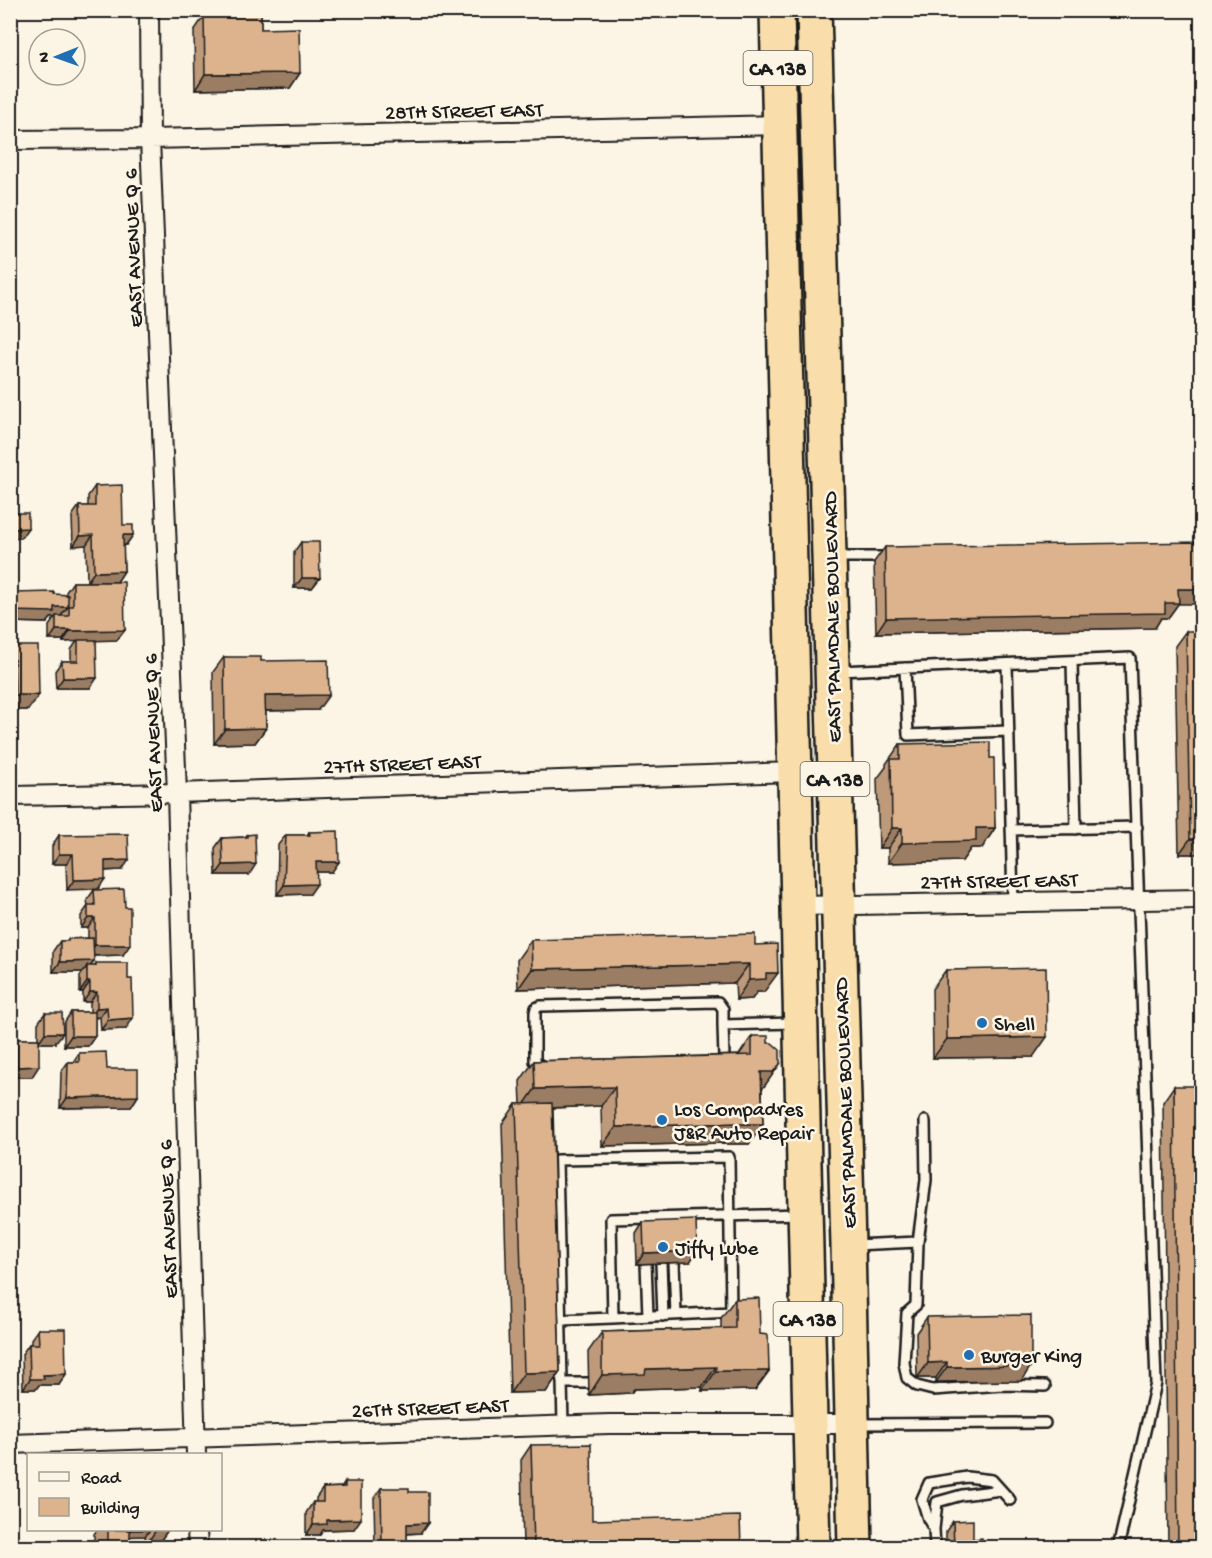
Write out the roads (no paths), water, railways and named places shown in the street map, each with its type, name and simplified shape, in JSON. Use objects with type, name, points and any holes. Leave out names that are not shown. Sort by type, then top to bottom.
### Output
[{"type":"highway","name":"EAST PALMDALE BOULEVARD","points":[[777,10],[813,1548]]},
{"type":"highway","name":"EAST PALMDALE BOULEVARD","points":[[814,10],[855,1548]]},
{"type":"street","name":"EAST AVENUE Q 6","points":[[149,10],[150,139],[177,794],[196,1447]]},
{"type":"street","name":"28TH STREET EAST","points":[[10,140],[779,125]]},
{"type":"street","name":"27TH STREET EAST","points":[[10,796],[177,794],[795,772]]},
{"type":"street","name":"27TH STREET EAST","points":[[798,906],[1202,899]]},
{"type":"street","name":"26TH STREET EAST","points":[[10,1444],[196,1447],[563,1425],[852,1424]]},
{"type":"street","points":[[197,1531],[198,1548]]},
{"type":"lane","points":[[830,557],[902,556]]},
{"type":"lane","points":[[832,671],[1130,658],[1156,1383],[1118,1548]]},
{"type":"lane","points":[[1072,661],[1076,829]]},
{"type":"lane","points":[[1007,664],[1013,902]]},
{"type":"lane","points":[[905,668],[908,735],[1008,731]]},
{"type":"lane","points":[[1011,830],[1137,827]]},
{"type":"lane","points":[[554,1066],[542,1067],[535,1061],[534,1012],[540,1006],[718,1002],[723,1010],[724,1058],[719,1062],[707,1063]]},
{"type":"lane","points":[[723,1025],[800,1023]]},
{"type":"lane","points":[[925,1121],[926,1180],[918,1242],[916,1305],[907,1313],[904,1364],[907,1378],[917,1386],[933,1390],[1002,1385],[1045,1386]]},
{"type":"lane","points":[[561,1320],[731,1315],[729,1157],[556,1160],[563,1425]]},
{"type":"lane","points":[[613,1318],[611,1219],[659,1221],[805,1214]]},
{"type":"lane","points":[[848,1245],[918,1242]]},
{"type":"lane","points":[[674,1262],[676,1315]]},
{"type":"lane","points":[[646,1263],[648,1316]]},
{"type":"lane","points":[[661,1263],[663,1316]]},
{"type":"lane","points":[[562,1383],[588,1383]]},
{"type":"lane","points":[[852,1424],[1045,1423]]},
{"type":"lane","points":[[934,1528],[928,1519],[922,1499],[929,1483],[967,1477],[992,1480],[1010,1500]]},
{"type":"lane","points":[[935,1548],[934,1528],[937,1502],[962,1495],[1001,1490]]},
{"type":"place","name":"Shell","points":[[982,1023]]},
{"type":"place","name":"Los Compadres J&R Auto Repair","points":[[662,1120]]},
{"type":"place","name":"Jiffy Lube","points":[[663,1247]]},
{"type":"place","name":"Burger King","points":[[969,1355]]}]
